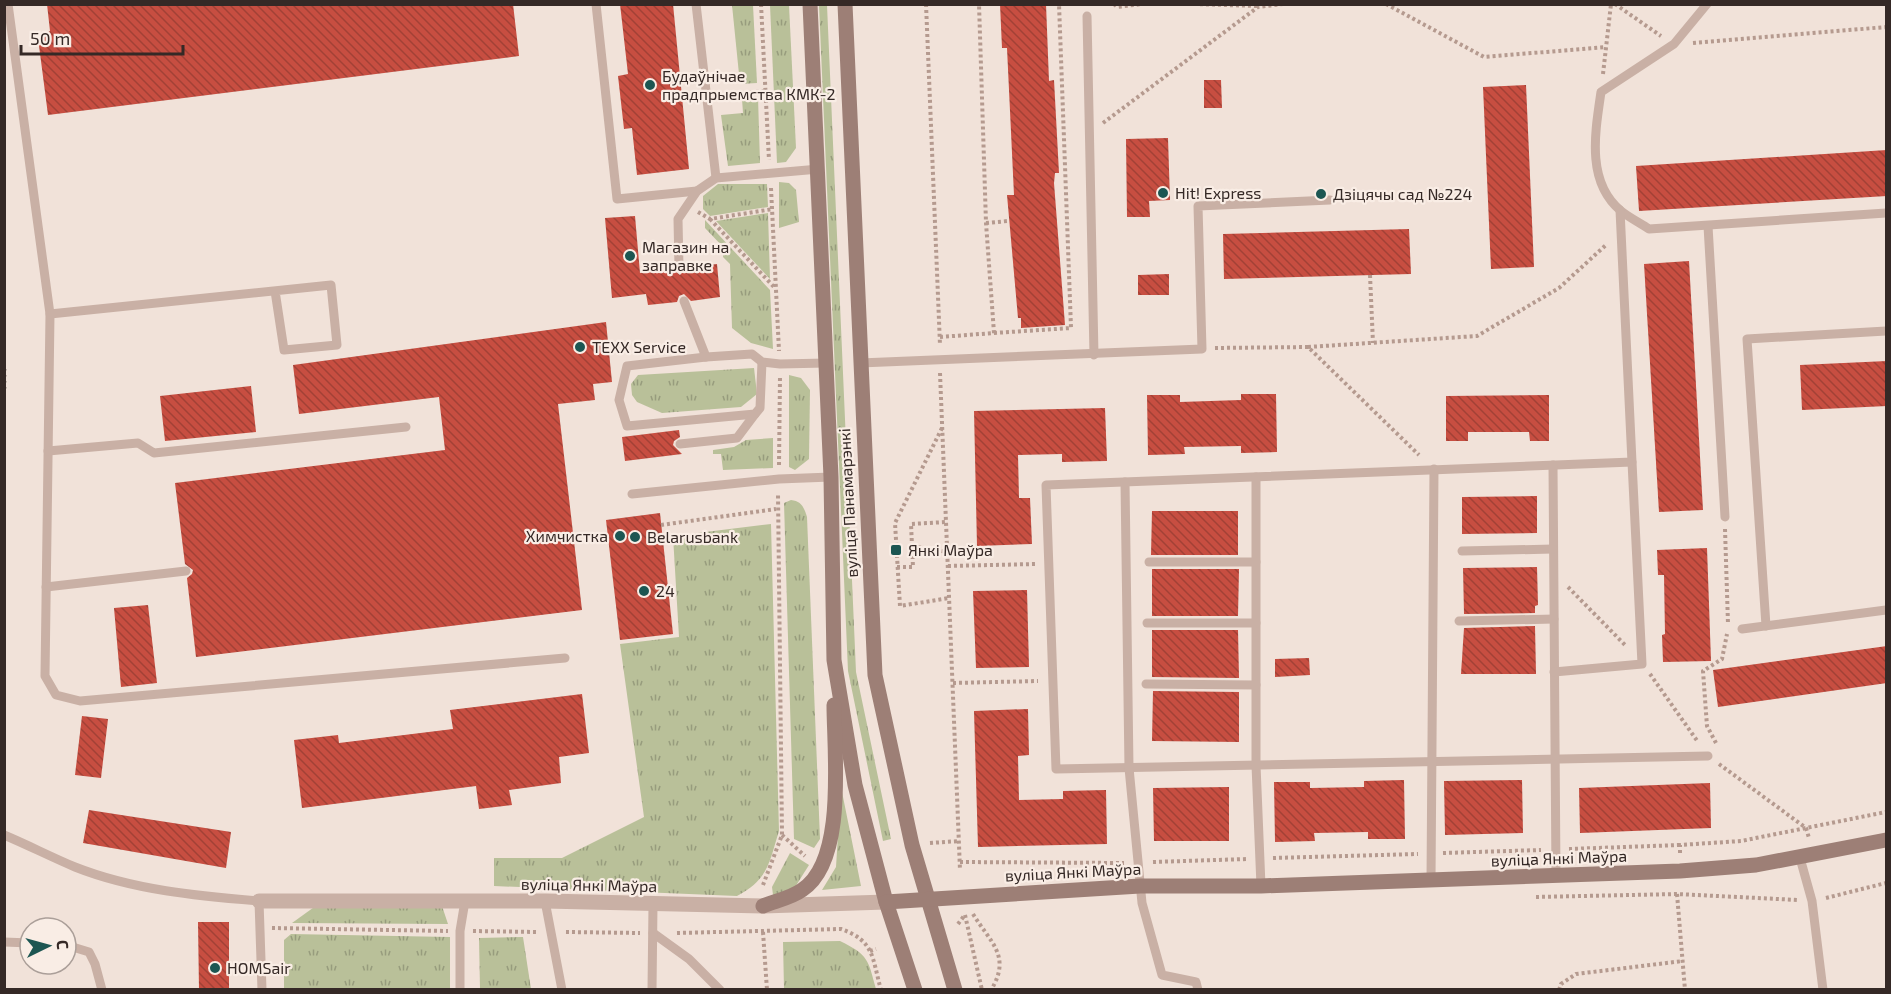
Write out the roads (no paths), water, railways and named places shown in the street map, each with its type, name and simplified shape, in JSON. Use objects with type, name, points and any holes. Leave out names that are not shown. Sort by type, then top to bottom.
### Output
[{"type":"main road","name":"вуліца Панамарэнкі","points":[[810,4],[831,477],[834,660],[855,785],[886,902],[915,990]]},
{"type":"main road","name":"вуліца Панамарэнкі","points":[[845,4],[875,675],[912,845],[955,990]]},
{"type":"main road","points":[[763,906],[802,890],[826,859],[834,829],[834,660]]},
{"type":"main road","name":"вуліца Янкі Маўра","points":[[886,902],[1140,886],[1261,886],[1680,871],[1756,865],[1887,840]]},
{"type":"street","name":"вуліца Янкі Маўра","points":[[259,901],[545,901],[763,906],[886,902]]},
{"type":"lane","points":[[8,4],[50,314],[45,676],[57,695],[80,701],[564,658]]},
{"type":"lane","points":[[596,4],[617,199],[697,191]]},
{"type":"lane","points":[[696,4],[716,178]]},
{"type":"lane","points":[[1707,4],[1674,44],[1601,92],[1595,130],[1596,176],[1620,210],[1650,229],[1887,213]]},
{"type":"lane","points":[[1087,16],[1094,355]]},
{"type":"lane","points":[[680,268],[678,219],[697,191],[716,178],[819,169]]},
{"type":"lane","points":[[860,363],[940,362],[1202,349],[1198,206],[1329,200]]},
{"type":"lane","points":[[1554,672],[1642,664],[1620,210]]},
{"type":"lane","points":[[1708,226],[1725,517]]},
{"type":"lane","points":[[50,314],[331,285],[337,345],[284,350],[274,291]]},
{"type":"lane","points":[[684,301],[706,357]]},
{"type":"lane","points":[[1766,626],[1747,339],[1887,331]]},
{"type":"lane","points":[[755,414],[627,426],[619,400],[627,366],[752,354],[762,362],[825,363]]},
{"type":"lane","points":[[680,444],[737,438],[760,408],[762,362]]},
{"type":"lane","points":[[48,451],[138,443],[154,453],[406,427]]},
{"type":"lane","points":[[1632,462],[1046,485],[1051,680],[1056,769],[1708,756]]},
{"type":"lane","points":[[1553,465],[1556,876]]},
{"type":"lane","points":[[1431,881],[1430,762],[1434,469]]},
{"type":"lane","points":[[632,494],[779,478],[831,477]]},
{"type":"lane","points":[[1256,477],[1256,765],[1261,886]]},
{"type":"lane","points":[[1125,482],[1129,768],[1142,903],[1162,975],[1196,982],[1197,990]]},
{"type":"lane","points":[[1462,551],[1553,549]]},
{"type":"lane","points":[[1149,562],[1256,562]]},
{"type":"lane","points":[[46,586],[186,571]]},
{"type":"lane","points":[[1742,629],[1887,610]]},
{"type":"lane","points":[[1459,621],[1554,619]]},
{"type":"lane","points":[[1147,622],[1256,623]]},
{"type":"lane","points":[[1146,684],[1256,685]]},
{"type":"lane","points":[[4,834],[77,868],[137,884],[189,895],[259,901],[262,990]]},
{"type":"lane","points":[[1800,858],[1812,901],[1823,990]]},
{"type":"lane","points":[[460,990],[460,931],[465,901]]},
{"type":"lane","points":[[545,901],[553,932],[562,990]]},
{"type":"lane","points":[[652,990],[653,905]]},
{"type":"lane","points":[[653,933],[689,959],[720,990]]},
{"type":"lane","points":[[78,949],[89,952],[102,990]]},
{"type":"railway","points":[[4,369],[4,393]]},
{"type":"place","name":"Будаўнічае прадпрыемства КМК-2","points":[[650,85]]},
{"type":"place","name":"Hit! Express","points":[[1163,193]]},
{"type":"place","name":"Дзіцячы сад №224","points":[[1321,194]]},
{"type":"place","name":"Магазин на заправке","points":[[630,256]]},
{"type":"place","name":"TEXX Service","points":[[580,347]]},
{"type":"place","name":"Химчистка","points":[[620,536]]},
{"type":"place","name":"Belarusbank","points":[[635,537]]},
{"type":"place","name":"Янкі Маўра","points":[[896,550]]},
{"type":"place","name":"24","points":[[644,591]]},
{"type":"place","name":"HOMSair","points":[[215,968]]}]
